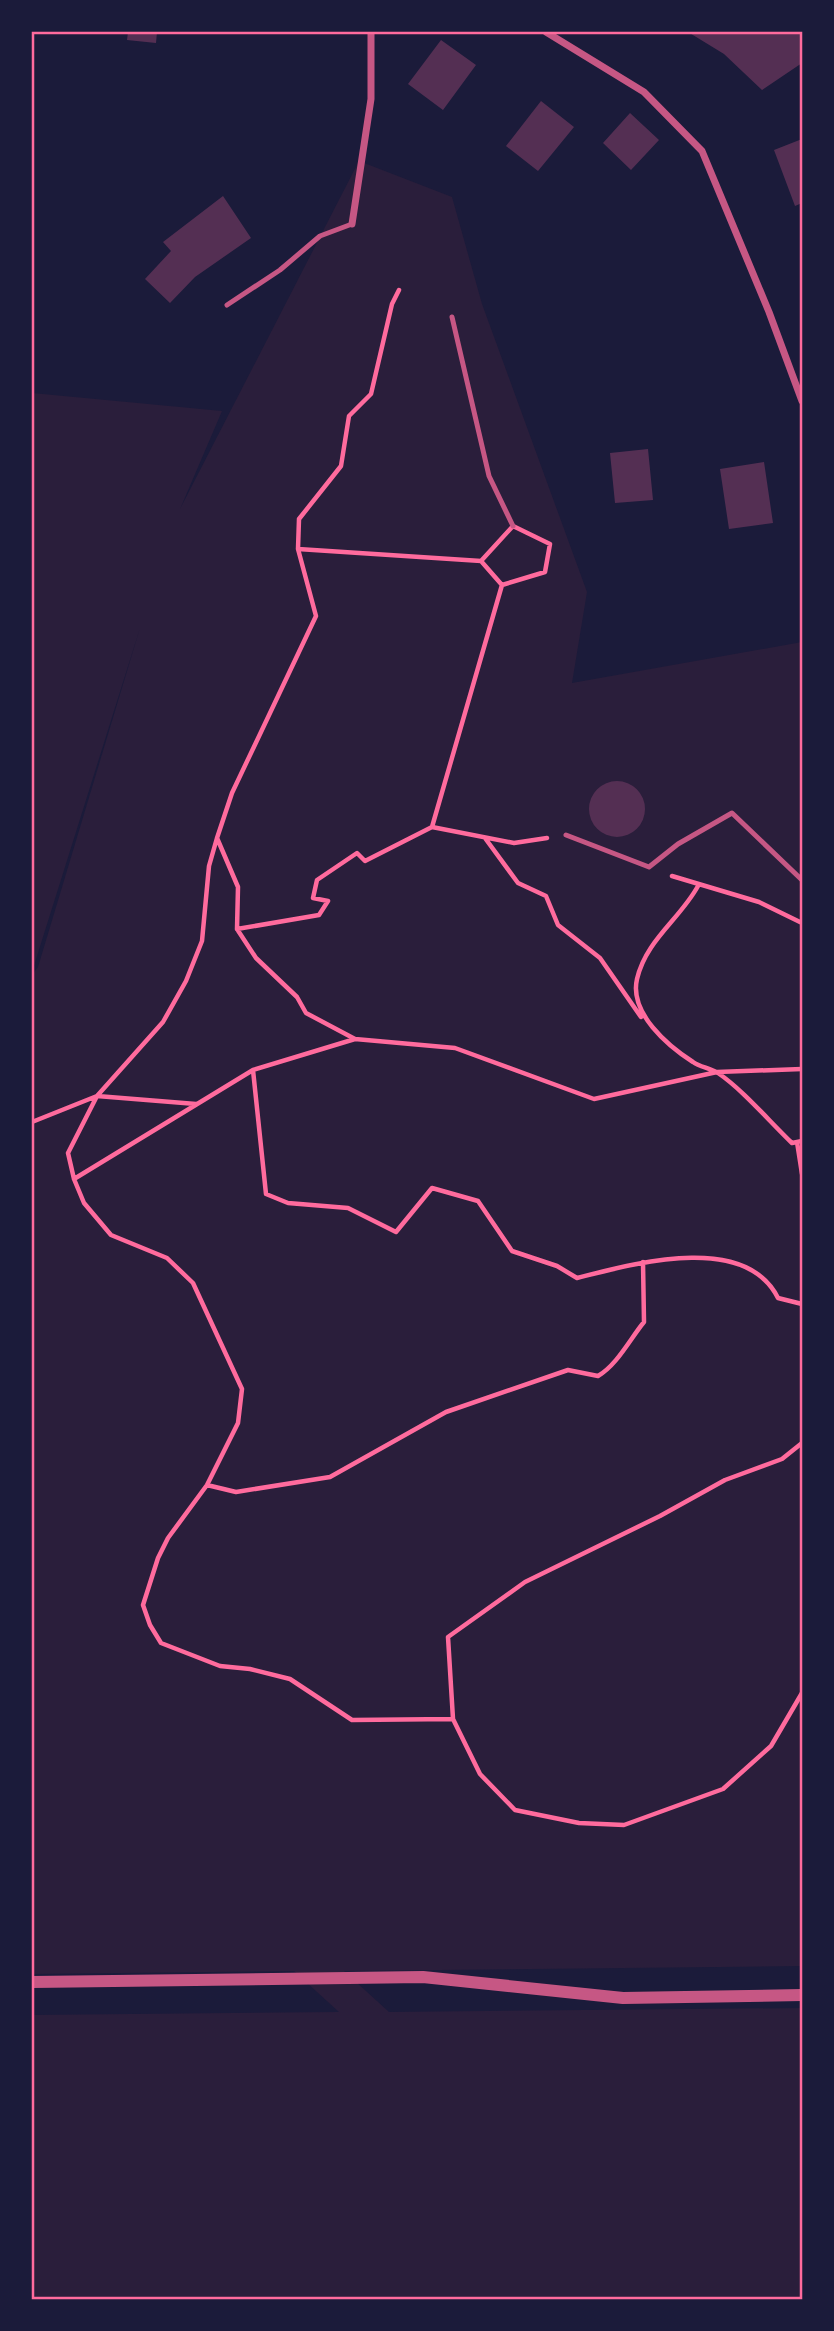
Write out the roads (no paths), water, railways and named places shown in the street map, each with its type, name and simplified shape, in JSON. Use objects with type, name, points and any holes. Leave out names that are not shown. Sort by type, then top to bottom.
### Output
[{"type":"street","points":[[352,224],[371,99],[371,32]]},
{"type":"street","points":[[547,32],[645,92],[702,151],[803,401]]},
{"type":"street","points":[[32,1982],[423,1977],[623,1998],[803,1994]]},
{"type":"lane","points":[[228,305],[280,270],[320,236],[352,224]]},
{"type":"lane","points":[[452,317],[489,476],[513,526]]},
{"type":"lane","points":[[566,835],[649,867],[678,844],[732,813],[803,880]]}]
